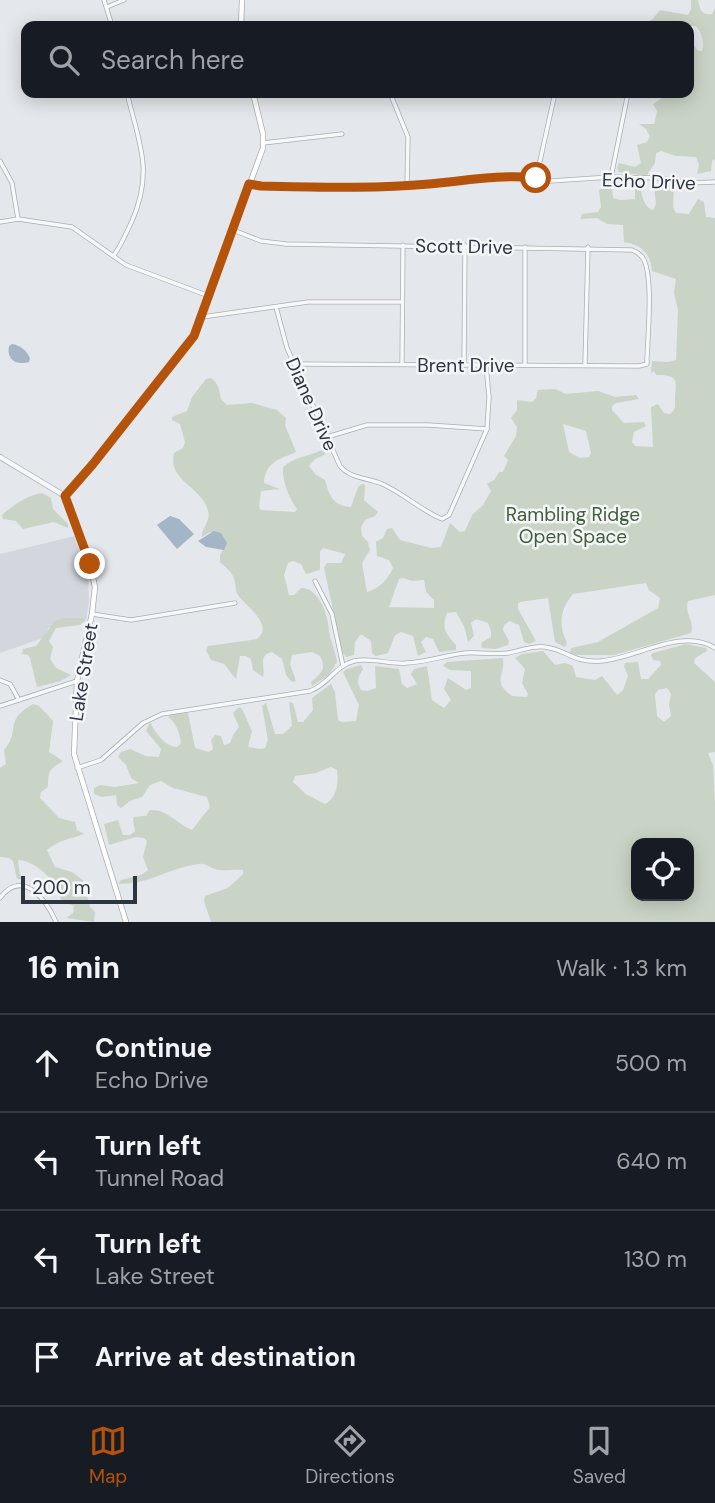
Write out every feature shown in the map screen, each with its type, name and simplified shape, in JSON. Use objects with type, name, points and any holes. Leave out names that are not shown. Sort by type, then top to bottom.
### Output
[{"type":"main road","points":[[241,21],[242,0]]},
{"type":"main road","points":[[65,496],[194,336],[263,143],[255,98]]},
{"type":"main road","name":"Lake Street","points":[[65,496],[92,573],[94,596],[77,681],[73,742],[77,768],[126,922]]},
{"type":"street","points":[[104,0],[111,21]]},
{"type":"street","points":[[107,7],[124,0]]},
{"type":"street","points":[[114,255],[121,246],[144,188],[143,158],[128,98]]},
{"type":"street","points":[[392,98],[408,137],[407,185]]},
{"type":"street","points":[[536,178],[554,98]]},
{"type":"street","points":[[611,177],[627,98]]},
{"type":"street","points":[[263,143],[342,134]]},
{"type":"street","points":[[0,161],[12,183],[18,219]]},
{"type":"street","name":"Echo Drive","points":[[249,184],[322,187],[407,185],[488,176],[569,181],[611,177],[662,178],[689,183],[715,182]]},
{"type":"street","points":[[0,222],[18,219],[72,227],[126,265],[209,296]]},
{"type":"street","name":"Scott Drive","points":[[233,230],[272,243],[587,247],[632,250],[639,253],[648,273],[648,358],[646,364],[639,366]]},
{"type":"street","points":[[464,365],[465,245]]},
{"type":"street","points":[[402,364],[403,246]]},
{"type":"street","points":[[525,247],[525,365]]},
{"type":"street","points":[[585,365],[587,247]]},
{"type":"street","points":[[202,317],[321,301],[402,302]]},
{"type":"street","name":"Diane Drive","points":[[276,307],[281,333],[340,467],[345,472],[381,484],[429,513],[446,519],[487,429]]},
{"type":"street","name":"Brent Drive","points":[[294,364],[639,366]]},
{"type":"street","points":[[327,437],[368,425],[487,429],[489,406],[486,365]]},
{"type":"street","points":[[0,457],[65,496]]},
{"type":"street","points":[[315,581],[332,614],[343,666]]},
{"type":"street","points":[[92,614],[131,620],[235,603]]},
{"type":"street","points":[[77,768],[101,760],[143,723],[162,713],[310,691],[323,685],[343,666],[363,660],[405,664],[460,654],[504,654],[538,647],[550,648],[585,661],[627,656],[682,640],[700,641],[715,648]]},
{"type":"street","points":[[0,680],[10,684],[19,700]]},
{"type":"street","points":[[0,706],[77,681]]},
{"type":"street","points":[[0,898],[9,888],[20,885],[30,888],[45,902],[56,922]]},
{"type":"shaded area","points":[[75,536],[88,577],[86,621],[48,628],[46,637],[0,653],[0,554]]},
{"type":"green space","points":[[691,0],[698,0],[700,9],[705,14],[712,14],[715,8],[715,159],[712,161],[711,171],[697,174],[699,165],[696,157],[676,156],[661,151],[656,153],[655,163],[646,176],[619,172],[619,163],[635,167],[641,163],[637,145],[647,142],[650,136],[639,124],[654,124],[657,111],[653,104],[662,98],[694,98],[694,46],[698,51],[703,48],[702,37],[694,26],[694,21],[649,21],[660,10],[688,15]]},
{"type":"green space","name":"Rambling Ridge Open Space","points":[[660,183],[674,186],[673,207],[676,213],[689,214],[698,199],[704,202],[706,217],[715,218],[715,595],[688,601],[691,633],[614,655],[570,653],[571,648],[598,642],[658,608],[660,598],[649,590],[646,583],[573,594],[565,605],[562,617],[562,630],[567,643],[565,647],[555,642],[548,598],[518,604],[518,609],[536,641],[529,644],[524,642],[519,625],[510,621],[504,625],[503,630],[509,641],[508,645],[495,649],[482,648],[481,643],[491,637],[491,631],[488,623],[476,619],[471,623],[474,636],[468,642],[464,626],[456,612],[447,613],[444,623],[456,650],[439,652],[433,639],[426,637],[421,642],[426,652],[418,656],[413,636],[401,632],[395,635],[388,653],[376,656],[372,653],[371,641],[361,634],[355,642],[354,655],[346,657],[342,652],[324,568],[327,563],[341,563],[345,554],[323,548],[320,552],[320,570],[306,574],[301,564],[293,561],[288,563],[284,575],[289,595],[294,595],[301,588],[307,589],[318,597],[321,603],[327,617],[337,662],[329,675],[312,686],[311,682],[320,674],[323,665],[320,656],[312,652],[292,655],[290,664],[296,681],[292,682],[286,675],[282,659],[272,652],[263,659],[263,677],[253,670],[251,659],[246,656],[240,656],[236,679],[224,664],[211,660],[206,650],[208,646],[257,639],[263,628],[257,616],[238,595],[232,574],[220,562],[220,555],[227,543],[210,532],[202,537],[208,518],[205,503],[180,477],[173,463],[174,453],[183,448],[185,442],[180,424],[172,420],[172,417],[187,411],[192,397],[206,379],[211,378],[216,383],[221,399],[227,405],[252,403],[277,410],[286,418],[285,425],[296,452],[274,462],[267,470],[264,483],[280,489],[261,491],[261,510],[295,512],[297,509],[287,489],[283,467],[322,450],[326,454],[315,459],[309,466],[316,475],[325,480],[330,495],[336,502],[351,507],[358,487],[365,485],[364,500],[378,512],[365,520],[361,527],[362,536],[368,542],[370,550],[362,563],[367,592],[371,591],[383,583],[393,568],[389,560],[377,556],[376,542],[383,538],[387,529],[392,528],[400,540],[431,548],[441,547],[450,523],[460,532],[465,531],[472,515],[483,505],[491,491],[487,484],[494,480],[499,472],[503,472],[508,460],[504,456],[516,436],[517,427],[511,418],[517,410],[517,400],[532,402],[538,390],[555,389],[566,394],[598,391],[615,397],[636,395],[639,399],[616,403],[612,410],[624,423],[644,422],[646,426],[634,432],[632,442],[635,446],[653,447],[651,407],[658,404],[664,413],[670,414],[675,406],[675,380],[669,376],[656,375],[654,371],[651,373],[652,361],[676,360],[676,279],[652,271],[650,260],[644,251],[624,242],[623,225],[607,224],[597,218],[580,219],[582,214],[598,212],[601,207],[599,190],[607,186],[612,188],[613,198],[621,200],[635,199],[635,188],[640,186],[645,203],[653,210],[656,204],[654,187]],"holes":[[[563,424],[586,431],[591,453],[589,457],[580,458],[569,452]],[[399,579],[424,580],[426,592],[434,600],[434,608],[389,607]]]},
{"type":"green space","points":[[42,493],[51,498],[53,509],[68,524],[68,528],[54,522],[23,529],[16,521],[3,519],[2,515],[16,504]]},
{"type":"green space","points":[[64,618],[85,620],[80,625],[56,628],[49,641],[53,647],[50,659],[56,668],[71,675],[61,681],[37,687],[30,658],[22,654],[23,649],[36,646],[55,621]]},
{"type":"green space","points":[[686,644],[706,648],[707,651],[695,658],[694,663],[715,682],[715,752],[708,753],[713,765],[715,804],[715,922],[211,922],[205,896],[228,888],[243,874],[243,870],[218,870],[199,864],[140,881],[118,884],[121,880],[141,875],[148,870],[143,857],[147,841],[136,837],[109,845],[104,824],[118,820],[123,835],[130,835],[135,831],[134,817],[146,816],[150,810],[156,810],[192,830],[210,807],[207,797],[173,788],[161,781],[150,785],[142,797],[121,808],[117,805],[116,795],[102,797],[94,794],[94,788],[100,785],[115,787],[139,783],[131,778],[126,765],[118,757],[121,752],[130,749],[146,756],[159,757],[161,749],[146,731],[150,722],[165,742],[177,747],[181,743],[180,736],[168,717],[171,714],[188,713],[195,748],[209,752],[213,749],[211,740],[215,735],[221,736],[224,745],[230,743],[239,727],[233,713],[239,707],[252,731],[248,747],[261,749],[265,748],[268,740],[262,706],[266,703],[275,734],[283,734],[292,726],[289,702],[293,703],[298,722],[303,722],[313,710],[312,698],[331,684],[335,692],[338,720],[356,721],[359,705],[343,672],[361,665],[363,669],[358,684],[361,690],[367,691],[376,688],[375,666],[399,669],[402,684],[407,688],[417,684],[411,674],[414,669],[427,666],[432,700],[444,708],[451,700],[444,689],[448,678],[466,690],[471,688],[471,671],[450,670],[443,666],[447,662],[503,658],[502,686],[512,696],[527,697],[522,683],[525,669],[515,658],[522,654],[543,651],[555,665],[565,663],[573,666],[576,677],[595,680],[602,676],[617,695],[623,690],[628,676],[625,663],[638,662],[641,679],[648,679],[661,665],[660,661],[653,660],[651,655]],"holes":[[[667,688],[671,694],[671,716],[664,722],[657,716],[655,694],[658,690]],[[331,767],[337,770],[338,780],[332,798],[325,804],[306,794],[293,782],[295,776],[316,773]]]},
{"type":"green space","points":[[33,704],[39,706],[53,721],[49,752],[63,761],[51,771],[48,787],[41,792],[40,798],[59,818],[75,822],[77,830],[84,834],[60,842],[47,850],[55,867],[72,872],[83,880],[83,885],[79,888],[95,912],[94,922],[66,918],[73,913],[74,906],[61,901],[56,887],[46,874],[32,864],[18,860],[20,875],[24,879],[17,879],[13,861],[0,857],[0,768],[6,764],[4,750],[12,736],[15,721]]},
{"type":"water","points":[[12,344],[25,351],[30,358],[29,362],[20,363],[11,358],[8,351]]},
{"type":"water","points":[[170,516],[179,519],[194,534],[177,549],[157,525]]},
{"type":"water","points":[[214,531],[221,533],[227,543],[224,550],[206,547],[198,541]]},
{"type":"route","points":[[90,564],[65,496],[194,336],[249,184],[375,187],[430,184],[488,176],[536,178]]}]
